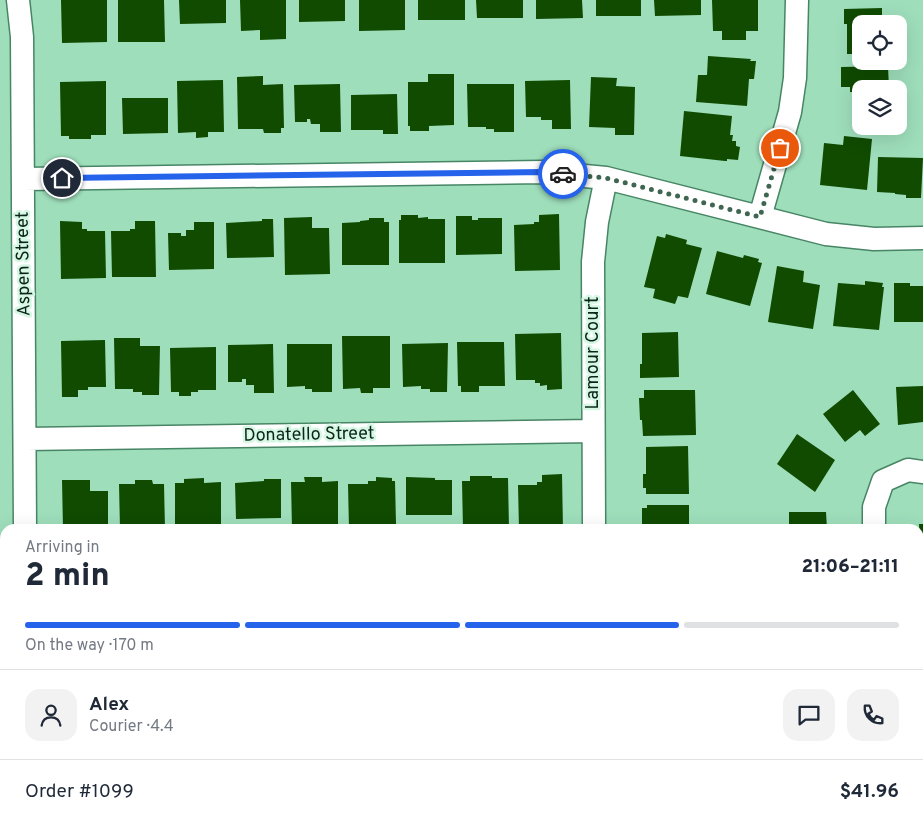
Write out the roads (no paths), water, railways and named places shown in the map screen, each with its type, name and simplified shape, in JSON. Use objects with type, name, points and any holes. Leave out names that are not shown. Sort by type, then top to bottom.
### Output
[{"type":"street","name":"Aspen Street","points":[[18,0],[22,37],[24,179],[25,524]]},
{"type":"street","points":[[760,217],[790,112],[795,78],[797,0]]},
{"type":"street","points":[[24,179],[542,172],[606,178],[826,234],[874,239],[923,238]]},
{"type":"street","name":"Lamour Court","points":[[594,524],[593,262],[606,178]]},
{"type":"street","name":"Donatello Street","points":[[26,439],[593,431]]},
{"type":"street","points":[[874,524],[874,507],[883,481],[908,470],[923,472]]}]
